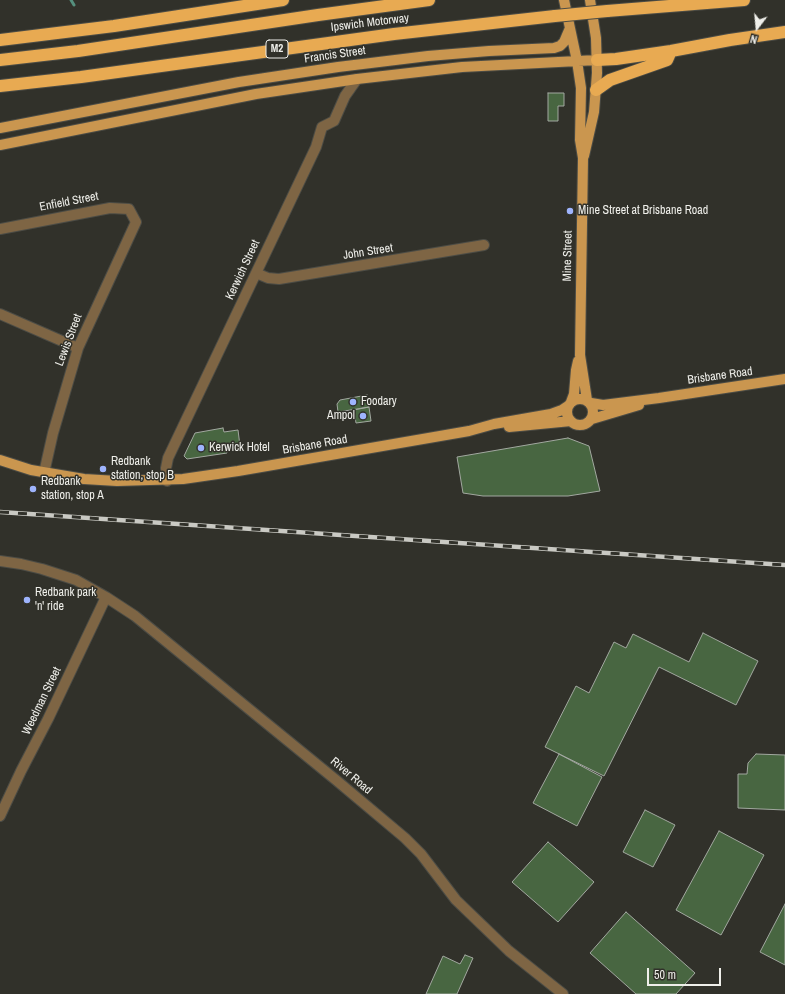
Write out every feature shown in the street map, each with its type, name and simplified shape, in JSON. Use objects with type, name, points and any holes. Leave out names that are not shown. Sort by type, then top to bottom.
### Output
[{"type":"highway","points":[[0,40],[114,26],[283,0]]},
{"type":"highway","name":"Ipswich Motorway","points":[[0,60],[78,51],[429,0]]},
{"type":"highway","name":"Ipswich Motorway","points":[[0,86],[394,34],[555,16],[744,0]]},
{"type":"highway","points":[[597,60],[616,59],[671,51],[785,32]]},
{"type":"highway","points":[[596,90],[610,80],[667,60],[671,51]]},
{"type":"main road","name":"Mine Street","points":[[564,0],[581,88],[580,140],[583,158],[580,355],[589,402]]},
{"type":"main road","name":"Mine Street","points":[[583,158],[594,112],[596,90],[596,38],[590,0]]},
{"type":"main road","name":"Francis Street","points":[[0,128],[238,82],[338,67],[428,56],[554,48],[560,46],[564,42],[570,28]]},
{"type":"main road","points":[[0,145],[234,98],[357,79],[462,67],[597,60]]},
{"type":"main road","name":"Mine Street","points":[[570,404],[574,394],[576,370],[580,355]]},
{"type":"main road","name":"Brisbane Road","points":[[589,402],[603,405],[785,379]]},
{"type":"main road","points":[[578,398],[589,402],[594,411],[592,420],[584,425],[574,424],[570,421],[567,415],[570,404],[578,398]]},
{"type":"main road","name":"Brisbane Road","points":[[592,420],[659,398]]},
{"type":"main road","name":"Brisbane Road","points":[[0,460],[19,467],[68,477],[102,480],[167,481],[214,475],[469,431],[494,424],[551,414],[562,410],[570,404]]},
{"type":"main road","name":"Brisbane Road","points":[[469,431],[495,430],[570,421]]},
{"type":"street","name":"Kerwich Street","points":[[167,481],[166,468],[168,458],[316,147],[322,127],[334,121],[345,96],[357,79]]},
{"type":"street","name":"Enfield Street","points":[[0,229],[110,208],[129,209],[136,222]]},
{"type":"street","name":"Lewis Street","points":[[44,473],[53,434],[78,348],[136,222]]},
{"type":"street","name":"John Street","points":[[256,273],[268,278],[279,279],[484,245]]},
{"type":"street","points":[[0,314],[78,348]]},
{"type":"street","name":"River Road","points":[[0,561],[21,564],[61,575],[87,586],[135,616],[405,838],[421,854],[456,900],[509,951],[563,994]]},
{"type":"street","name":"Weedman Street","points":[[0,816],[106,597]]},
{"type":"building","points":[[548,93],[564,93],[564,106],[558,106],[558,121],[548,121]]},
{"type":"building","name":"Foodary","points":[[367,395],[369,407],[338,412],[337,404],[340,400]]},
{"type":"building","points":[[369,407],[371,421],[356,423],[354,410]]},
{"type":"building","points":[[223,428],[224,432],[238,430],[240,446],[226,449],[227,453],[187,459],[184,456],[195,433]]},
{"type":"building","points":[[568,438],[589,446],[600,491],[568,496],[483,496],[463,493],[457,457]]},
{"type":"building","points":[[703,633],[758,661],[736,705],[659,667],[604,776],[545,747],[576,686],[589,693],[614,642],[626,648],[633,634],[689,662]]},
{"type":"building","points":[[559,754],[602,777],[577,826],[533,803]]},
{"type":"building","points":[[756,754],[785,755],[785,810],[738,808],[738,774],[747,774],[748,763]]},
{"type":"building","points":[[645,810],[675,825],[653,867],[623,852]]},
{"type":"building","points":[[719,831],[764,855],[721,935],[676,910]]},
{"type":"building","points":[[548,842],[594,882],[558,922],[512,882]]},
{"type":"building","points":[[785,904],[785,965],[760,952]]},
{"type":"building","points":[[626,912],[695,973],[676,994],[636,994],[590,953]]},
{"type":"building","points":[[465,955],[473,958],[457,994],[426,994],[443,956],[460,964]]},
{"type":"waterway","points":[[71,0],[74,5]]},
{"type":"railway","points":[[0,512],[785,565]]},
{"type":"place","name":"Mine Street at Brisbane Road","points":[[570,211]]},
{"type":"place","name":"Foodary","points":[[353,402]]},
{"type":"place","name":"Ampol","points":[[363,416]]},
{"type":"place","name":"Kerwick Hotel","points":[[201,448]]},
{"type":"place","name":"Redbank station, stop B","points":[[103,469]]},
{"type":"place","name":"Redbank station, stop A","points":[[33,489]]},
{"type":"place","name":"Redbank park 'n' ride","points":[[27,600]]}]
